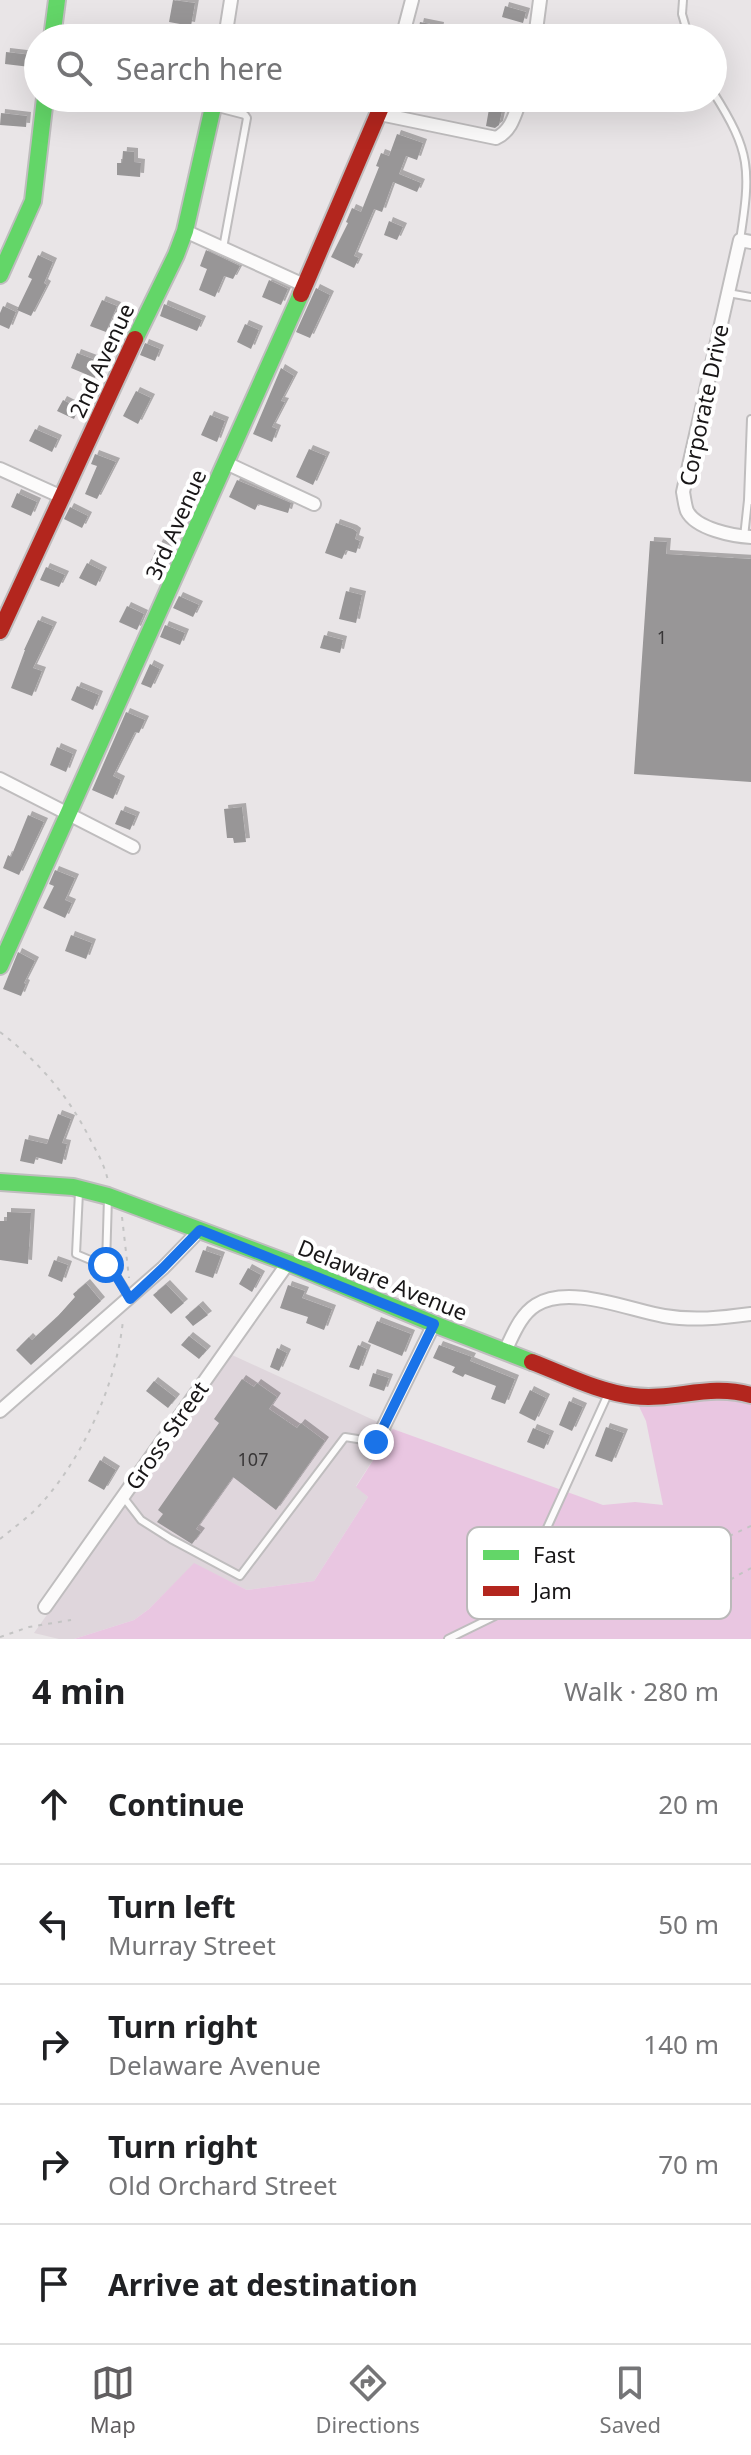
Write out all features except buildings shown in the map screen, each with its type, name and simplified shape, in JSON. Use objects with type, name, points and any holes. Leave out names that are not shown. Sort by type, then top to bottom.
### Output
[{"type":"street","points":[[54,24],[57,0]]},
{"type":"street","points":[[227,24],[231,0]]},
{"type":"street","points":[[537,24],[540,0]]},
{"type":"street","points":[[405,24],[409,1]]},
{"type":"street","points":[[0,275],[33,201],[43,112]]},
{"type":"street","name":"2nd Avenue","points":[[0,631],[185,231],[212,112]]},
{"type":"street","name":"3rd Avenue","points":[[0,966],[306,286],[380,112]]},
{"type":"street","points":[[404,112],[496,138],[505,135],[515,112]]},
{"type":"street","points":[[185,231],[306,286]]},
{"type":"street","name":"Corporate Drive","points":[[745,241],[728,293],[683,492],[688,513],[707,527],[748,537]]},
{"type":"street","points":[[226,463],[314,504]]},
{"type":"street","points":[[0,469],[62,497]]},
{"type":"street","points":[[0,779],[133,847]]},
{"type":"street","name":"Delaware Avenue","points":[[0,1182],[109,1191],[434,1324],[609,1391],[634,1396],[714,1387],[737,1389],[751,1395]]},
{"type":"street","points":[[0,1411],[163,1268],[200,1230]]},
{"type":"street","name":"Gross Street","points":[[45,1607],[288,1263]]},
{"type":"street","points":[[505,1351],[518,1323],[536,1305],[562,1296],[666,1317],[719,1319],[751,1314]]},
{"type":"street","points":[[376,1442],[434,1324]]},
{"type":"lane","points":[[683,0],[685,24]]},
{"type":"lane","points":[[727,111],[749,144],[751,182],[745,241]]},
{"type":"lane","points":[[223,248],[247,118],[238,112]]},
{"type":"lane","points":[[728,293],[751,297]]},
{"type":"lane","points":[[748,537],[751,419]]},
{"type":"lane","points":[[79,1189],[76,1254],[112,1269],[128,1298]]},
{"type":"lane","points":[[106,1265],[109,1191]]},
{"type":"lane","points":[[547,1527],[609,1391]]},
{"type":"lane","points":[[123,1495],[141,1520],[240,1576],[345,1437],[376,1442]]},
{"type":"lane","points":[[448,1639],[489,1619]]},
{"type":"path","points":[[0,1032],[35,1061],[61,1090],[78,1115],[105,1170],[109,1191]]},
{"type":"path","points":[[0,1539],[34,1511],[74,1462],[100,1407],[121,1343],[128,1298],[121,1214]]},
{"type":"path","points":[[731,1535],[751,1526]]},
{"type":"path","points":[[731,1579],[751,1568]]},
{"type":"path","points":[[0,1637],[29,1627],[71,1620]]},
{"type":"shaded area","points":[[232,1355],[393,1429],[356,1486],[368,1497],[314,1581],[247,1590],[194,1564],[134,1620],[74,1639],[34,1633]]},
{"type":"shaded area","points":[[751,1395],[751,1639],[74,1639],[134,1620],[194,1563],[247,1590],[314,1581],[368,1497],[356,1487],[393,1429],[603,1505],[635,1502],[663,1505],[646,1421],[634,1396]]},
{"type":"traffic: fast","points":[[54,24],[57,0]]},
{"type":"traffic: fast","points":[[0,275],[33,201],[43,112]]},
{"type":"traffic: fast","points":[[135,339],[185,231],[212,112]]},
{"type":"traffic: fast","points":[[0,966],[301,294]]},
{"type":"traffic: fast","points":[[0,1182],[73,1187],[108,1196],[288,1263],[532,1362]]},
{"type":"traffic: jam","points":[[301,294],[379,112]]},
{"type":"traffic: jam","points":[[0,631],[135,339]]},
{"type":"traffic: jam","points":[[532,1362],[594,1387],[633,1396],[706,1391],[751,1395]]},
{"type":"route","points":[[106,1265],[112,1269],[130,1299],[200,1230],[434,1324],[376,1442]]}]
